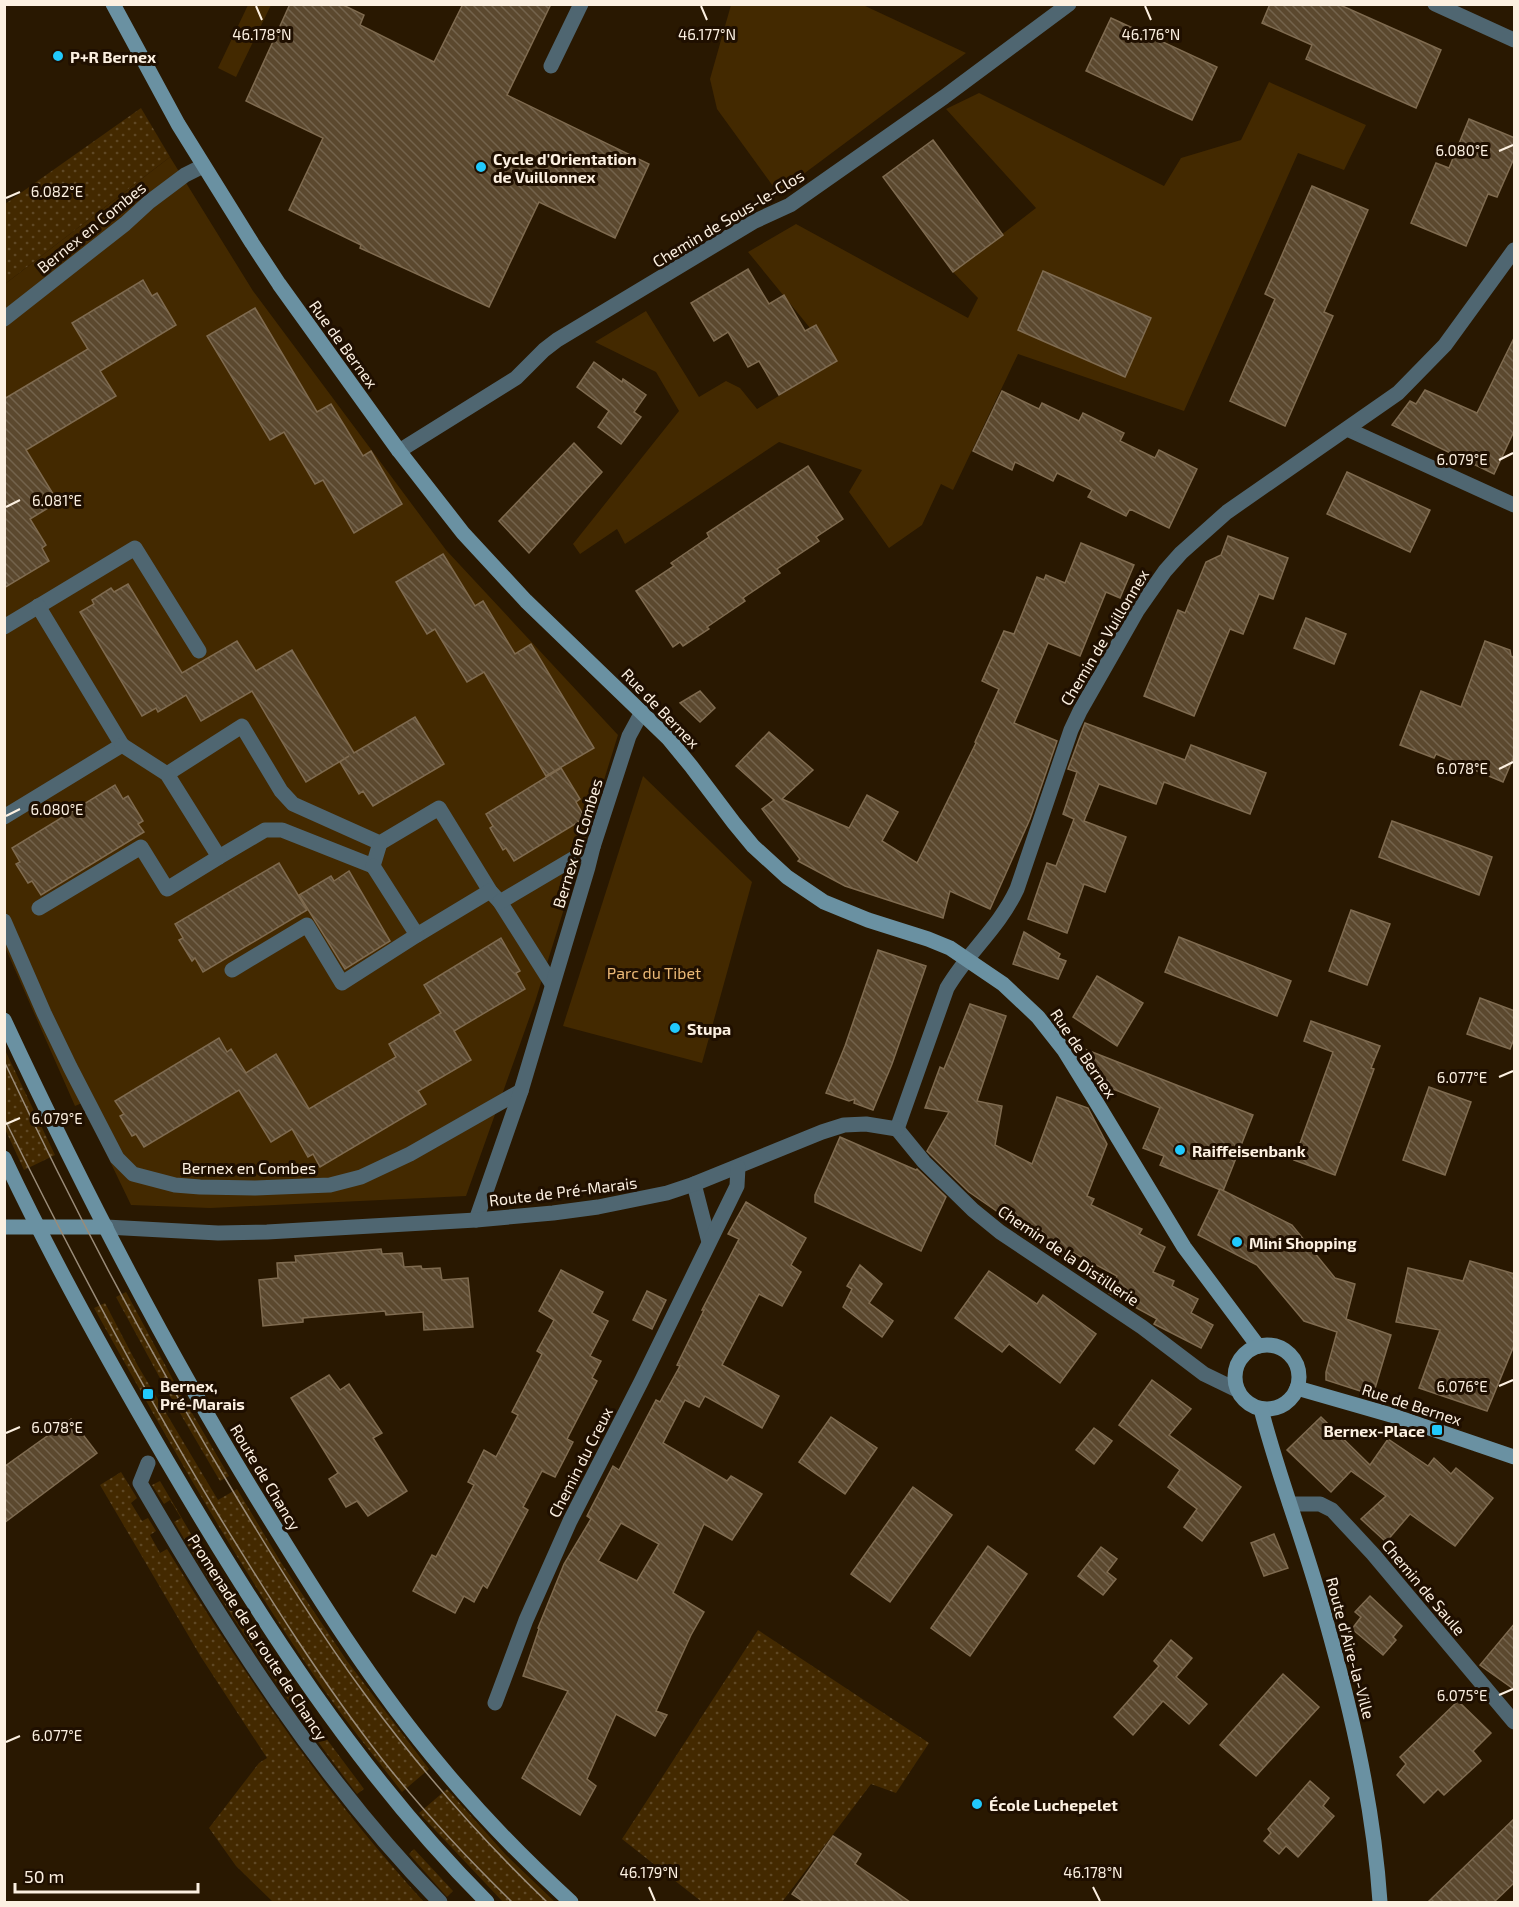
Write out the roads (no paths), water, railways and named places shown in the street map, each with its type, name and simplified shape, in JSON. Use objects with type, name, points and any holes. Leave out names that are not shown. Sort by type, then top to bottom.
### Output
[{"type":"street","name":"Rue de Bernex","points":[[113,4],[203,166],[279,284],[434,499],[526,602],[680,751],[753,846],[801,888],[824,902],[928,939],[968,959],[1026,1004],[1052,1034],[1098,1105],[1184,1248],[1258,1346]]},
{"type":"street","points":[[551,66],[581,4]]},
{"type":"street","name":"Chemin de Sous-le-Clos","points":[[399,452],[516,378],[557,340],[753,222],[790,205],[944,97],[1069,4]]},
{"type":"street","points":[[1435,4],[1515,40]]},
{"type":"street","name":"Bernex en Combes","points":[[4,319],[125,224],[149,202],[185,175],[203,166]]},
{"type":"street","name":"Chemin de Vuillonnex","points":[[968,959],[1008,908],[1017,889],[1071,730],[1150,591],[1181,553],[1227,512],[1398,393],[1445,345],[1515,250]]},
{"type":"street","points":[[1347,429],[1515,505]]},
{"type":"street","points":[[4,627],[135,548],[199,651]]},
{"type":"street","points":[[38,606],[122,745],[167,774],[219,857]]},
{"type":"street","name":"Bernex en Combes","points":[[476,1220],[521,1091],[593,846],[629,736],[642,712]]},
{"type":"street","points":[[167,774],[242,726],[281,791],[293,804],[380,843]]},
{"type":"street","points":[[4,817],[122,745]]},
{"type":"street","points":[[373,866],[380,843],[439,808],[552,984]]},
{"type":"street","points":[[39,908],[141,847],[167,889],[264,831],[282,831],[373,866],[417,935]]},
{"type":"street","points":[[232,970],[307,925],[342,983],[417,935],[593,846]]},
{"type":"street","name":"Bernex en Combes","points":[[4,921],[70,1067],[117,1158],[133,1174],[191,1187],[255,1188],[330,1185],[361,1177],[410,1154],[521,1091]]},
{"type":"street","points":[[897,1129],[947,988],[954,975],[968,959]]},
{"type":"street","name":"Route de Chancy","points":[[4,1020],[106,1227],[189,1383],[294,1560],[401,1716],[442,1768],[524,1857],[571,1902]]},
{"type":"street","name":"Route de Pré-Marais","points":[[106,1227],[218,1233],[553,1214],[638,1200],[694,1184],[844,1125],[866,1124],[897,1129]]},
{"type":"street","name":"Chemin de la Distillerie","points":[[897,1129],[924,1162],[972,1210],[1000,1232],[1143,1327],[1204,1374],[1237,1390]]},
{"type":"street","points":[[4,1158],[135,1406],[265,1620],[300,1674],[370,1770],[417,1827],[485,1902]]},
{"type":"street","name":"Chemin du Creux","points":[[495,1703],[526,1620],[570,1521],[737,1186],[738,1167]]},
{"type":"street","points":[[694,1184],[709,1242]]},
{"type":"street","points":[[4,1227],[106,1227]]},
{"type":"street","points":[[1258,1346],[1274,1346],[1288,1353],[1297,1365],[1299,1373],[1297,1388],[1287,1403],[1279,1407],[1261,1409],[1246,1403],[1237,1390],[1234,1376],[1238,1363],[1246,1352],[1258,1346]]},
{"type":"street","name":"Rue de Bernex","points":[[1297,1388],[1390,1415],[1515,1457]]},
{"type":"street","name":"Route d'Aire-la-Ville","points":[[1261,1409],[1319,1594],[1356,1740],[1371,1816],[1380,1902]]},
{"type":"street","name":"Promenade de la route de Chancy","points":[[148,1463],[140,1483],[202,1587],[268,1690],[298,1734],[342,1791],[406,1867],[440,1902]]},
{"type":"street","name":"Chemin de Saule","points":[[1290,1504],[1320,1504],[1332,1510],[1373,1554],[1515,1722]]},
{"type":"tram line","points":[[4,1061],[87,1230],[176,1395],[300,1599],[347,1670],[406,1748],[474,1828],[547,1902]]},
{"type":"tram line","points":[[4,1118],[134,1369],[219,1516],[277,1609],[338,1700],[397,1778],[445,1833],[512,1902]]},
{"type":"place","name":"P+R Bernex","points":[[58,56]]},
{"type":"place","name":"Cycle d'Orientation de Vuillonnex","points":[[481,167]]},
{"type":"place","name":"Stupa","points":[[675,1028]]},
{"type":"place","name":"Raiffeisenbank","points":[[1180,1150]]},
{"type":"place","name":"Mini Shopping","points":[[1237,1242]]},
{"type":"place","name":"Bernex, Pré-Marais","points":[[148,1394]]},
{"type":"place","name":"Bernex-Place","points":[[1437,1430]]},
{"type":"place","name":"École Luchepelet","points":[[977,1804]]},
{"type":"park label","name":"Parc du Tibet","points":[[654,972]]}]
